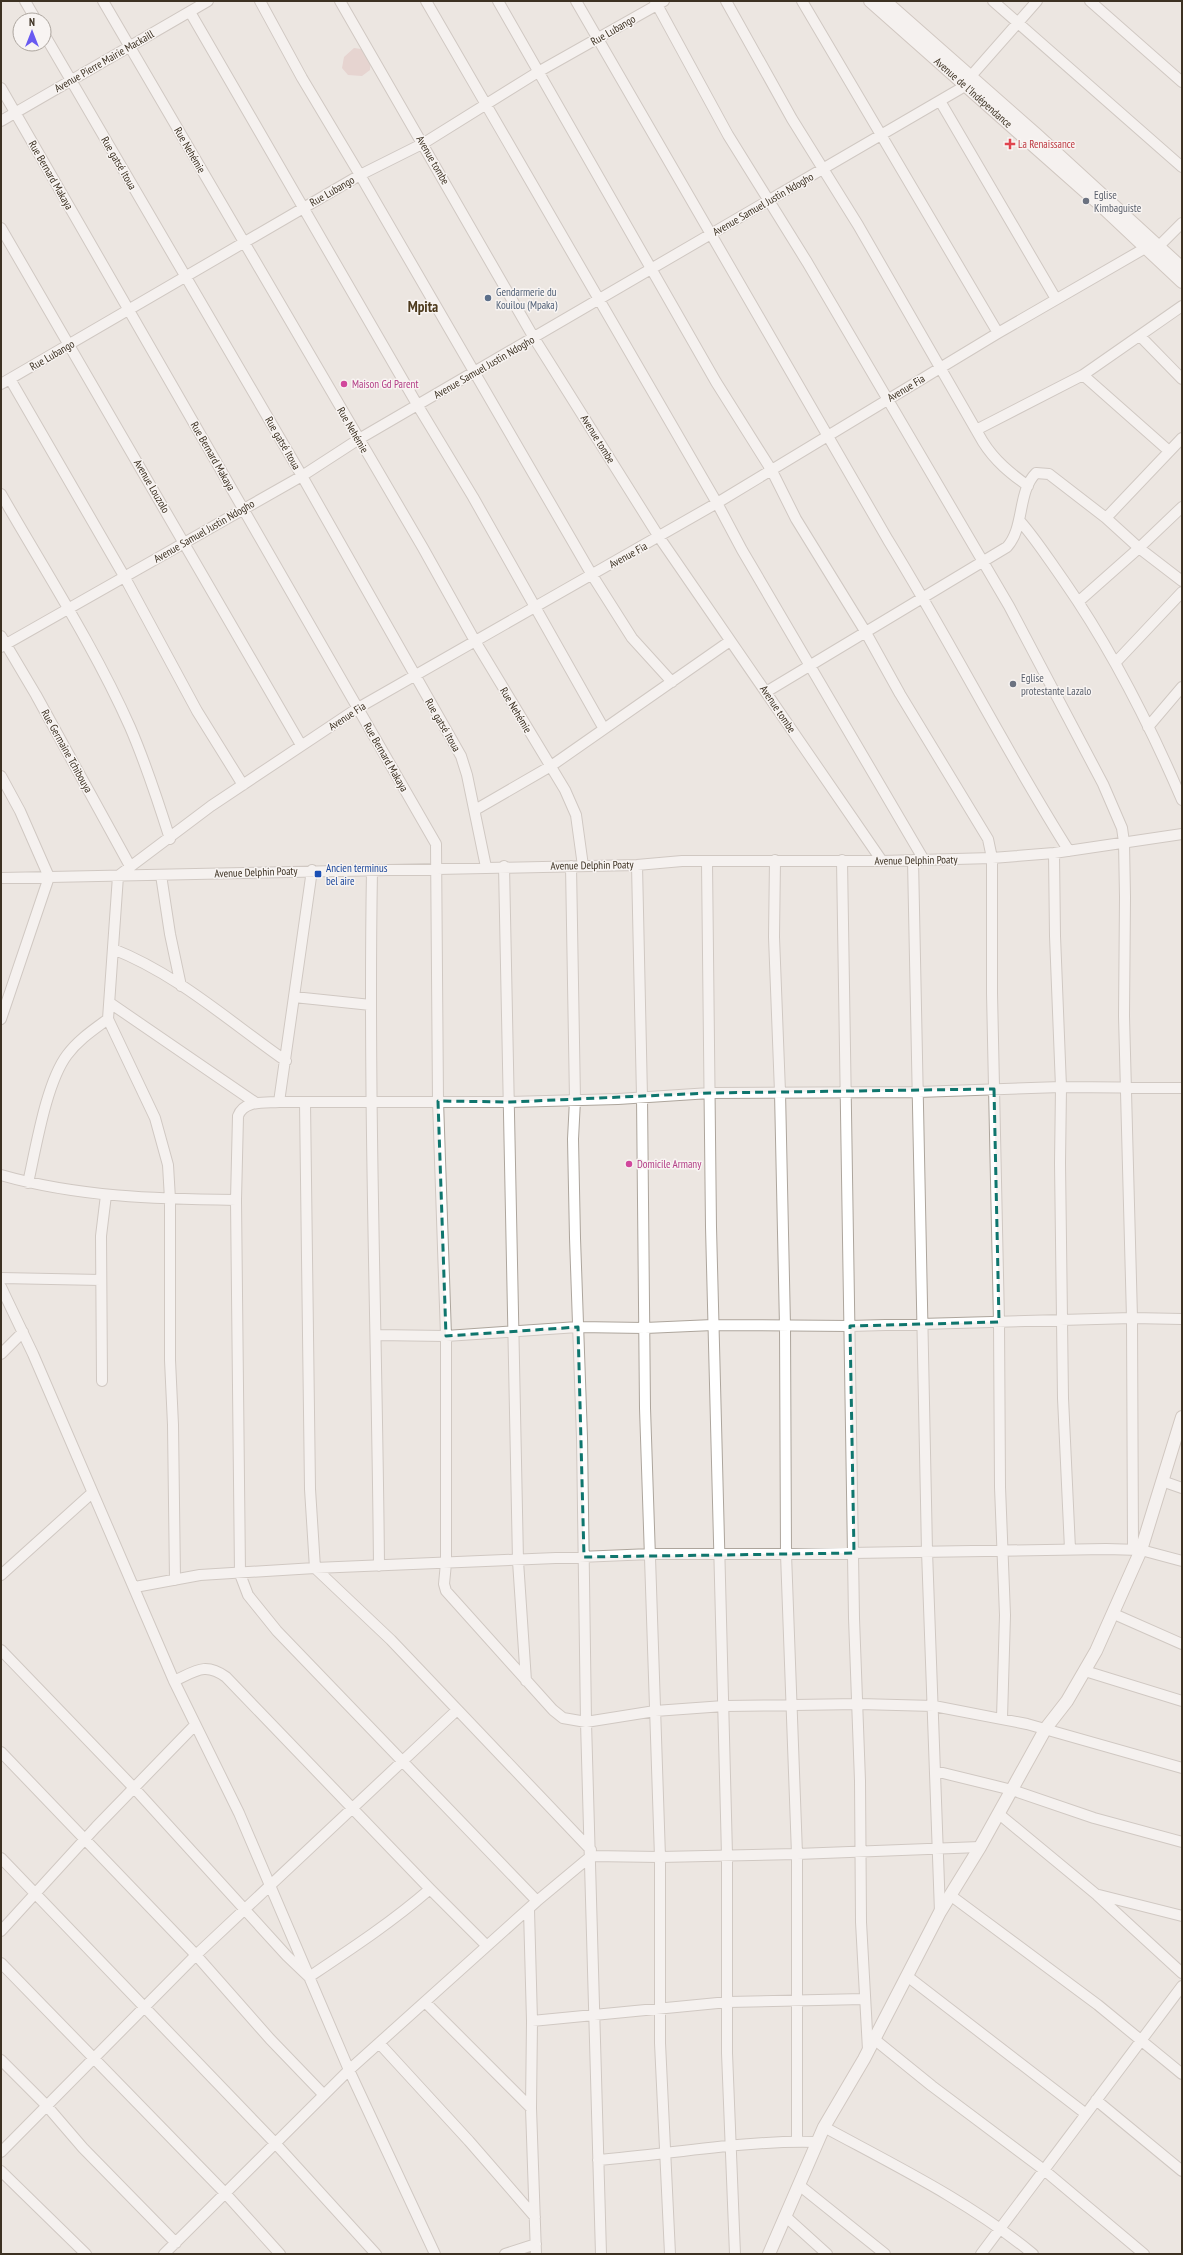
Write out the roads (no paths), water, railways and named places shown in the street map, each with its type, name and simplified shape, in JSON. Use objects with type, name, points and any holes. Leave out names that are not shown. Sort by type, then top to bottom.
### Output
[{"type":"street","points":[[25,1],[31,12]]},
{"type":"street","name":"Rue Nehémie","points":[[103,1],[359,439],[475,641],[565,790],[576,815],[583,866]]},
{"type":"street","name":"Avenue Pierre Mairie Mackaill","points":[[1,121],[208,1]]},
{"type":"street","points":[[260,1],[302,78],[592,574],[632,638],[672,682]]},
{"type":"street","name":"Avenue tombe","points":[[340,1],[424,143],[534,338],[659,537],[882,861]]},
{"type":"street","points":[[426,1],[487,103],[742,550],[924,860]]},
{"type":"street","points":[[498,1],[653,269],[716,382],[772,471],[796,519],[865,631],[941,763],[988,839],[992,858],[994,1088],[999,1322],[998,1364],[1005,1615],[1002,1718]]},
{"type":"street","points":[[576,1],[710,235],[761,318],[828,436],[923,596],[1046,814],[1069,851]]},
{"type":"street","points":[[726,1],[784,105],[824,169],[992,456],[1007,471],[1028,486]]},
{"type":"street","points":[[802,1],[998,333]]},
{"type":"street","name":"Avenue de l'Indépendance","points":[[870,1],[968,81]]},
{"type":"street","name":"Avenue de l'Indépendance","points":[[886,1],[968,81],[1152,247],[1182,268]]},
{"type":"street","points":[[994,1],[1182,167]]},
{"type":"street","name":"Avenue Samuel Justin Ndogho","points":[[3,643],[68,609],[302,476],[359,439],[599,301],[940,101],[968,81],[1037,1]]},
{"type":"street","points":[[1090,1],[1182,82]]},
{"type":"street","points":[[658,2],[728,135],[769,200],[983,562],[1051,684],[1116,810],[1124,842],[1126,1088],[1137,1550]]},
{"type":"street","name":"Rue Lubango","points":[[6,382],[360,175],[424,143],[538,72],[598,39],[658,2]]},
{"type":"street","points":[[190,12],[535,605],[604,729]]},
{"type":"street","name":"Rue gatsé Itoua","points":[[52,48],[187,276],[460,756],[467,775],[486,867]]},
{"type":"street","name":"Rue Bernard Makaya","points":[[1,88],[436,844],[438,1101],[446,1336],[446,1563],[444,1584],[446,1591],[526,1681],[553,1710],[563,1718],[586,1722],[655,1711],[724,1706],[859,1704],[934,1706],[1002,1718],[1046,1728],[1182,1768]]},
{"type":"street","points":[[940,101],[1056,299]]},
{"type":"street","name":"Avenue Fia","points":[[118,876],[170,839],[211,806],[358,708],[535,605],[717,504],[887,399],[998,333],[1056,299],[1152,247],[1182,223]]},
{"type":"street","name":"Avenue Louzolo","points":[[1,228],[301,745]]},
{"type":"street","name":"Avenue de l'Indépendance","points":[[1152,247],[1182,282]]},
{"type":"street","points":[[976,430],[1083,375],[1182,306]]},
{"type":"street","points":[[1140,336],[1182,379]]},
{"type":"street","points":[[1083,375],[1169,451]]},
{"type":"street","points":[[6,382],[124,576],[197,711],[243,785]]},
{"type":"street","points":[[1106,518],[1182,438]]},
{"type":"street","points":[[766,692],[923,596],[983,562],[1012,541],[1028,486],[1036,473],[1045,472],[1106,518],[1139,548],[1182,581]]},
{"type":"street","points":[[1,494],[68,609],[130,728],[156,793],[170,839]]},
{"type":"street","points":[[1078,602],[1139,548],[1182,507]]},
{"type":"street","points":[[1018,520],[1030,532],[1078,602],[1116,662],[1182,800]]},
{"type":"street","points":[[1116,662],[1182,592]]},
{"type":"street","points":[[475,810],[551,766],[730,641]]},
{"type":"street","name":"Rue Germaine Tchibouya","points":[[3,643],[40,702],[130,866]]},
{"type":"street","points":[[1148,727],[1182,687]]},
{"type":"street","points":[[1,776],[20,810],[49,877],[1,1019]]},
{"type":"street","name":"Avenue Delphin Poaty","points":[[1,878],[504,866],[637,865],[775,860],[882,861],[992,858],[1054,854],[1182,834]]},
{"type":"street","points":[[1054,854],[1055,936],[1061,1087],[1060,1163],[1064,1398],[1070,1549]]},
{"type":"street","points":[[775,860],[774,937],[780,1092],[785,1326],[786,1554],[797,1854],[797,2141]]},
{"type":"street","points":[[842,860],[854,1553],[859,1704],[860,1851],[864,1999],[868,2050]]},
{"type":"street","points":[[913,860],[927,1551],[934,1706],[940,1912]]},
{"type":"street","points":[[708,862],[713,1325],[727,1855],[727,2053],[732,2145],[735,2254]]},
{"type":"street","points":[[637,865],[642,1097],[642,1232],[645,1328],[645,1408],[660,1857],[662,2008],[660,2043],[670,2254]]},
{"type":"street","points":[[504,866],[510,1102],[518,1561],[526,1681]]},
{"type":"street","points":[[571,866],[575,1100],[573,1139],[575,1238],[584,1557],[586,1722],[591,1853],[601,2254]]},
{"type":"street","points":[[279,1102],[312,870]]},
{"type":"street","points":[[372,870],[372,1222],[376,1334],[379,1566]]},
{"type":"street","points":[[161,875],[170,934],[181,986]]},
{"type":"street","points":[[118,876],[108,1019],[155,1118],[168,1165],[170,1199],[170,1353],[173,1425],[175,1580]]},
{"type":"street","points":[[113,949],[132,957],[181,986],[286,1061]]},
{"type":"street","points":[[294,997],[371,1005]]},
{"type":"street","points":[[110,1003],[256,1103]]},
{"type":"street","points":[[28,1183],[44,1112],[59,1069],[66,1056],[78,1042],[108,1019]]},
{"type":"street","points":[[537,1901],[277,1631],[248,1595],[240,1574],[236,1200],[238,1116],[240,1109],[247,1105],[256,1103],[279,1102],[510,1102],[710,1093],[918,1092],[994,1088],[1061,1087],[1182,1088]]},
{"type":"street","points":[[305,1102],[310,1489],[315,1568],[391,1640],[591,1853],[660,1857],[797,1854],[980,1847]]},
{"type":"street","points":[[1,1175],[28,1183],[106,1195],[170,1199],[236,1200]]},
{"type":"street","points":[[102,1381],[100,1280],[101,1236],[106,1195]]},
{"type":"street","points":[[1,1278],[100,1280]]},
{"type":"street","points":[[1,1287],[23,1332],[92,1493],[135,1587],[174,1681],[239,1813],[349,2070],[434,2254]]},
{"type":"street","points":[[376,1334],[446,1336],[578,1327],[645,1328],[713,1325],[850,1326],[1132,1318],[1182,1319]]},
{"type":"street","points":[[3,1349],[23,1332]]},
{"type":"street","points":[[769,2254],[824,2127],[874,2039],[940,1912],[980,1847],[1046,1728],[1068,1701],[1114,1614],[1162,1481],[1182,1417]]},
{"type":"street","points":[[1162,1481],[1182,1488]]},
{"type":"street","points":[[1,1575],[92,1493]]},
{"type":"street","points":[[135,1587],[200,1576],[315,1568],[518,1561],[651,1554],[786,1554],[1070,1549],[1137,1550],[1182,1560]]},
{"type":"street","points":[[1114,1614],[1182,1644]]},
{"type":"street","points":[[1,1650],[134,1789],[244,1910],[309,1977]]},
{"type":"street","points":[[174,1681],[198,1670],[215,1669],[226,1678],[487,1946]]},
{"type":"street","points":[[1085,1671],[1182,1701]]},
{"type":"street","points":[[1,2152],[196,1955],[353,1809],[402,1760],[456,1710]]},
{"type":"street","points":[[1,1931],[84,1840],[195,1725]]},
{"type":"street","points":[[1,1752],[196,1955],[270,2039],[323,2094]]},
{"type":"street","points":[[936,1771],[1012,1790],[1094,1818],[1182,1842]]},
{"type":"street","points":[[999,1814],[1097,1895],[1182,1973]]},
{"type":"street","points":[[164,2254],[323,2094],[379,2042],[529,1910],[537,1901],[591,1853]]},
{"type":"street","points":[[1,1858],[36,1892],[275,2143],[376,2254]]},
{"type":"street","points":[[309,1977],[378,1931],[430,1889]]},
{"type":"street","points":[[950,1895],[1142,2040],[1182,2074]]},
{"type":"street","points":[[1097,1895],[1182,1916]]},
{"type":"street","points":[[505,2254],[536,2249],[531,2108],[532,2021],[529,1910]]},
{"type":"street","points":[[1,1963],[225,2193],[280,2254]]},
{"type":"street","points":[[907,1976],[1086,2114]]},
{"type":"street","points":[[981,2254],[1182,1986]]},
{"type":"street","points":[[532,2021],[728,2002],[798,1999],[864,1999]]},
{"type":"street","points":[[425,2002],[531,2108]]},
{"type":"street","points":[[874,2039],[932,2086],[1044,2170],[1144,2254]]},
{"type":"street","points":[[379,2042],[469,2141],[535,2217]]},
{"type":"street","points":[[1,2060],[46,2105],[83,2148],[176,2243]]},
{"type":"street","points":[[1096,2100],[1182,2171]]},
{"type":"street","points":[[824,2127],[929,2184],[1001,2228],[1033,2254]]},
{"type":"street","points":[[598,2160],[666,2154],[732,2145],[797,2141],[817,2142]]},
{"type":"street","points":[[1,2171],[86,2254]]},
{"type":"street","points":[[799,2185],[886,2254]]},
{"type":"street","points":[[785,2216],[827,2254]]},
{"type":"place","name":"La Renaissance","points":[[1010,144]]},
{"type":"place","name":"Eglise Kimbaguiste","points":[[1086,201]]},
{"type":"place","name":"Gendarmerie du Kouilou (Mpaka)","points":[[488,298]]},
{"type":"place","name":"Maison Gd Parent","points":[[344,384]]},
{"type":"place","name":"Eglise protestante Lazalo","points":[[1013,684]]},
{"type":"place","name":"Ancien terminus bel aire","points":[[318,874]]},
{"type":"place","name":"Domicile Armany","points":[[629,1164]]},
{"type":"district","name":"Mpita","points":[[423,306]]}]
